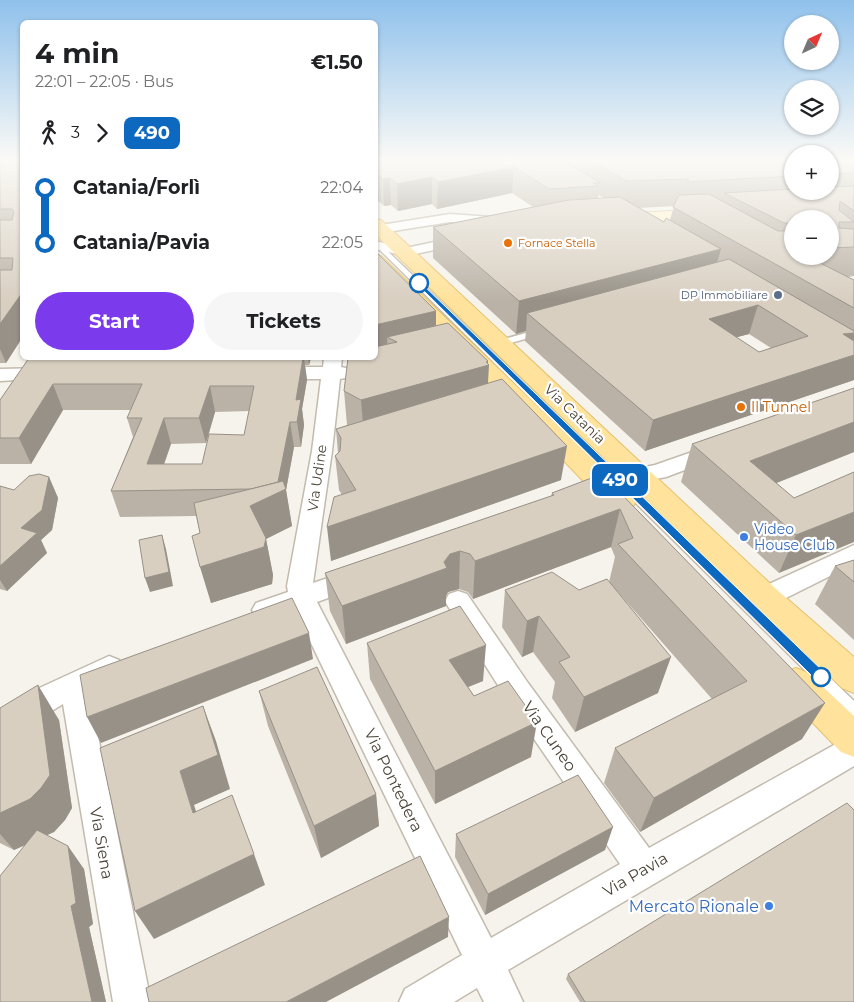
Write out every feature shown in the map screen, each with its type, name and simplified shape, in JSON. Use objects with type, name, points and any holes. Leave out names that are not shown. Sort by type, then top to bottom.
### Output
[{"type":"main road","name":"Via Catania","points":[[378,239],[406,252],[500,343],[621,481],[854,740]]},
{"type":"main road","name":"Via Catania","points":[[378,240],[454,347],[508,401],[621,481],[765,597],[854,678]]},
{"type":"street","points":[[605,215],[625,218],[703,218],[726,213]]},
{"type":"street","points":[[378,239],[450,218],[522,225],[406,252]]},
{"type":"street","points":[[625,218],[648,232]]},
{"type":"street","points":[[6,396],[30,360]]},
{"type":"street","points":[[257,373],[332,365],[356,372],[365,370]]},
{"type":"street","name":"Via Udine","points":[[302,597],[300,586],[322,452],[332,365]]},
{"type":"street","points":[[0,375],[61,374]]},
{"type":"street","points":[[569,499],[621,481],[658,472],[732,445]]},
{"type":"street","points":[[322,452],[345,450]]},
{"type":"street","points":[[765,597],[854,554]]},
{"type":"street","points":[[242,618],[376,570]]},
{"type":"street","name":"Via Pontedera","points":[[302,597],[504,1002]]},
{"type":"street","name":"Via Cuneo","points":[[458,601],[518,692],[644,869]]},
{"type":"street","points":[[0,728],[45,699],[127,660]]},
{"type":"street","name":"Via Siena","points":[[74,685],[131,1000]]},
{"type":"street","name":"Via Pavia","points":[[418,1002],[644,869],[854,750]]},
{"type":"lane","name":"Via Catania","points":[[378,240],[854,710]]},
{"type":"lane","points":[[500,343],[550,329]]},
{"type":"building","points":[[0,207],[20,207],[20,296],[0,324],[0,270],[12,270],[13,258],[0,258],[0,220],[12,220],[14,211],[12,209],[0,209]]},
{"type":"building","points":[[535,207],[637,207],[664,222],[666,218],[721,249],[519,301],[433,227]]},
{"type":"building","points":[[673,207],[733,207],[778,231],[784,231],[784,265],[824,265],[854,280],[854,308]]},
{"type":"building","points":[[752,207],[839,207],[839,210],[784,210],[784,223]]},
{"type":"building","points":[[839,210],[854,222],[839,222]]},
{"type":"building","points":[[839,228],[854,229],[854,247],[839,248]]},
{"type":"building","points":[[378,254],[436,311],[378,324]]},
{"type":"building","points":[[729,259],[854,331],[854,333],[843,334],[854,341],[854,355],[653,420],[527,313]],"holes":[[[758,305],[808,336],[759,352],[709,319]]]},
{"type":"building","points":[[448,323],[488,361],[486,362],[489,365],[361,400],[344,391],[348,360],[378,360],[378,346],[397,342],[387,337]]},
{"type":"building","points":[[28,360],[303,360],[296,400],[301,399],[297,422],[290,422],[278,482],[251,489],[111,491],[142,418],[127,418],[142,384],[53,384],[19,438],[0,438],[0,400]],"holes":[[[210,386],[254,386],[244,435],[209,434],[202,464],[147,464],[164,418],[199,418]]]},
{"type":"building","points":[[502,379],[567,446],[327,527],[334,497],[356,490],[335,456],[340,451],[341,438],[336,429]]},
{"type":"building","points":[[854,388],[854,422],[750,461],[794,498],[854,472],[854,512],[796,535],[692,444]]},
{"type":"building","points":[[39,474],[49,477],[42,510],[21,528],[37,533],[0,566],[0,486],[14,490],[29,476]]},
{"type":"building","points":[[602,474],[825,703],[654,798],[615,748],[747,681],[618,544],[633,538],[620,509],[475,561],[470,554],[460,551],[450,554],[444,562],[447,568],[342,606],[325,573],[554,495],[552,493]]},
{"type":"building","points":[[283,481],[286,489],[250,506],[266,538],[264,547],[200,567],[192,536],[200,533],[194,503]]},
{"type":"building","points":[[162,535],[169,572],[145,578],[139,540]]},
{"type":"building","points":[[854,560],[854,582],[835,566]]},
{"type":"building","points":[[552,572],[579,590],[607,579],[671,657],[584,697],[559,662],[570,657],[539,616],[527,621],[505,590]]},
{"type":"building","points":[[292,598],[309,633],[87,717],[80,675]]},
{"type":"building","points":[[460,606],[486,645],[449,660],[474,696],[508,681],[537,722],[435,771],[367,643]]},
{"type":"building","points":[[317,667],[376,794],[314,826],[259,691]]},
{"type":"building","points":[[38,685],[50,775],[30,799],[0,813],[0,708]]},
{"type":"building","points":[[203,706],[218,755],[180,771],[193,813],[232,795],[254,854],[135,911],[100,748]]},
{"type":"building","points":[[578,775],[613,827],[488,894],[456,834]]},
{"type":"building","name":"Mercato Rionale","points":[[847,803],[854,810],[854,1002],[585,1002],[568,974]]},
{"type":"building","points":[[37,830],[68,846],[76,903],[71,906],[92,1002],[0,1002],[0,876]]},
{"type":"building","points":[[420,856],[449,917],[286,1002],[149,1002],[146,988]]},
{"type":"bus line","name":"490","points":[[419,283],[821,677]]},
{"type":"place","name":"Fornace Stella","points":[[508,243]]},
{"type":"place","name":"DP Immobiliare","points":[[778,295]]},
{"type":"place","name":"Il Tunnel","points":[[741,407]]},
{"type":"place","name":"Video House Club","points":[[744,537]]},
{"type":"place","name":"Mercato Rionale","points":[[769,906]]}]
